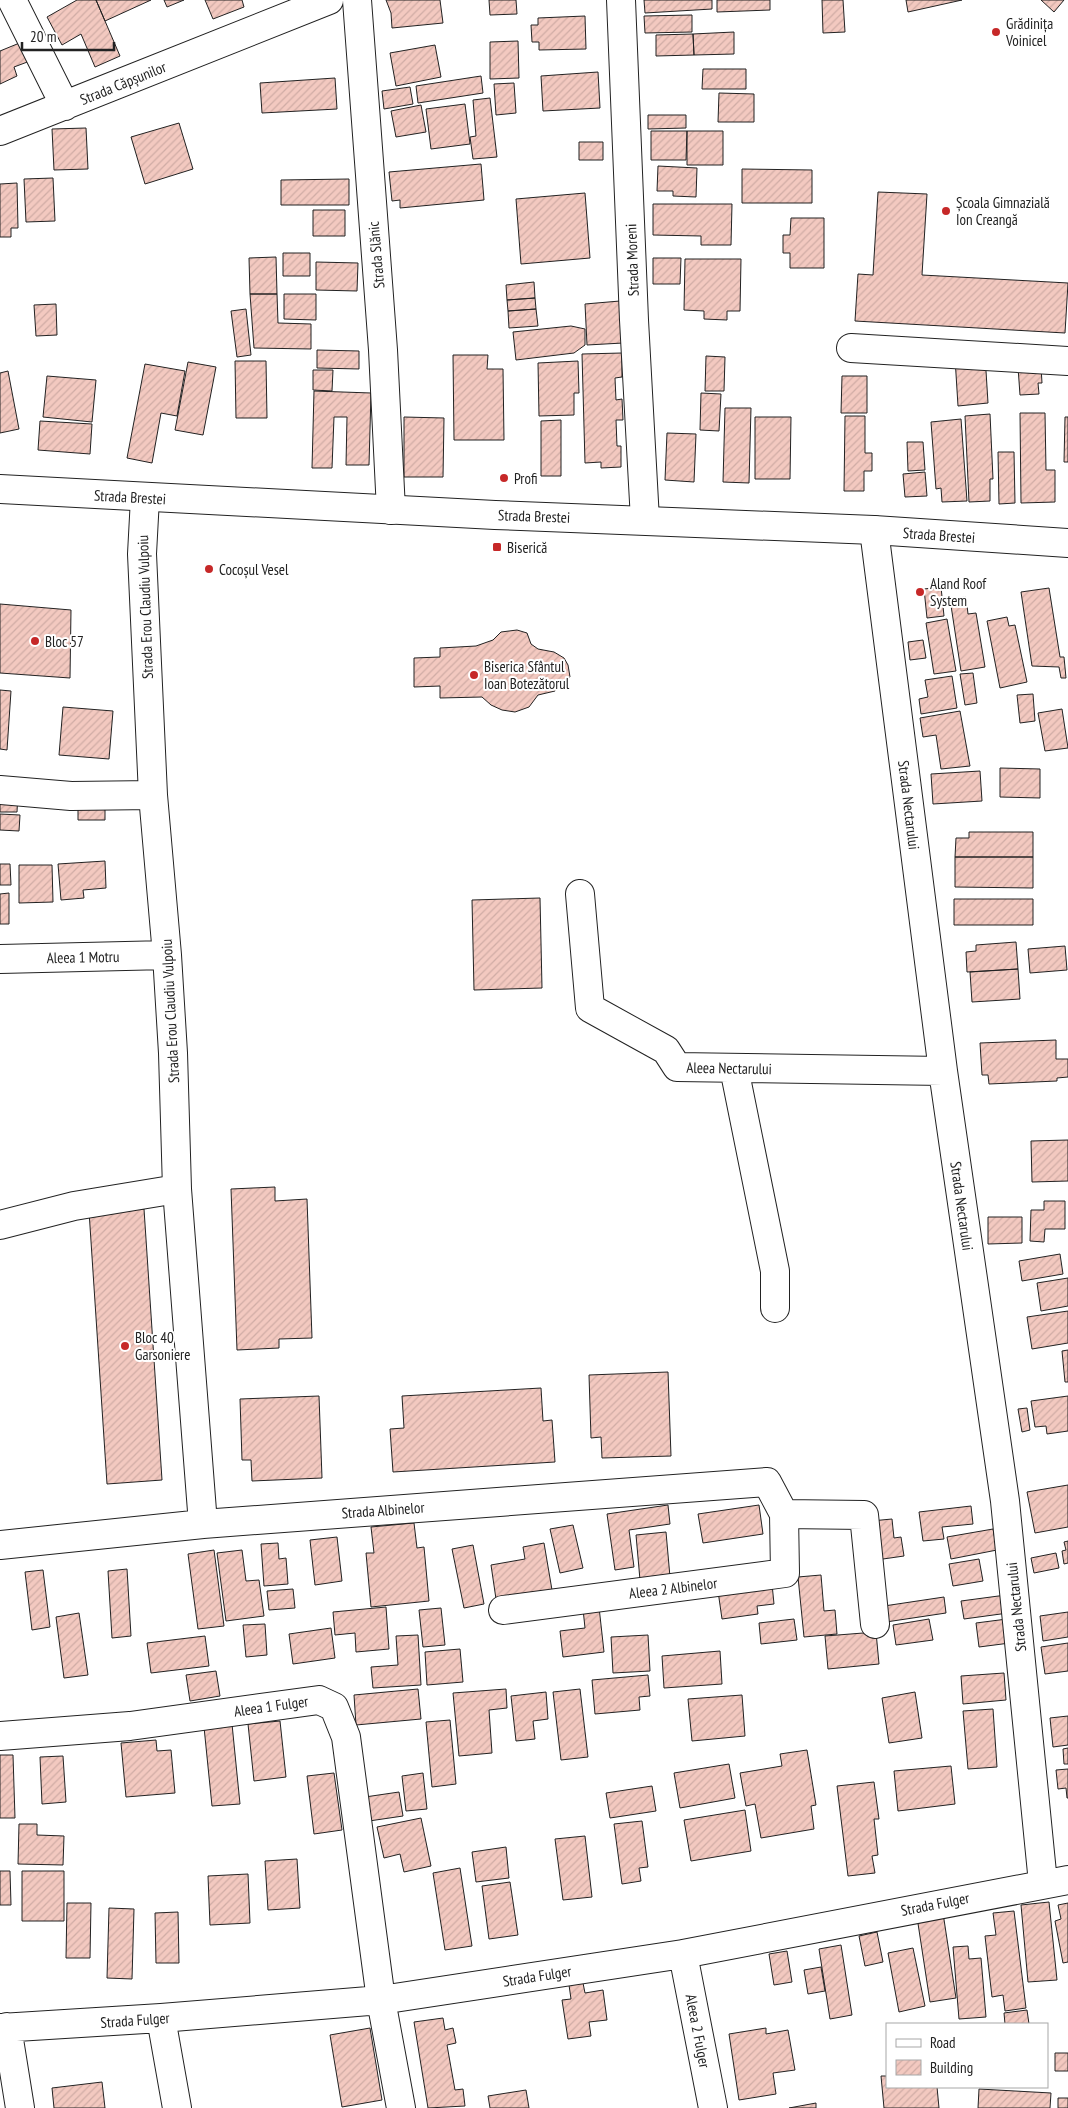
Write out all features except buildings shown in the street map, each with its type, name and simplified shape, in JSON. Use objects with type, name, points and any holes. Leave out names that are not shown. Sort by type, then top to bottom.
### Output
[{"type":"street","points":[[12,0],[66,106]]},
{"type":"street","name":"Strada Căpșunilor","points":[[0,131],[329,0]]},
{"type":"street","name":"Strada Slănic","points":[[357,0],[383,350],[391,510]]},
{"type":"street","name":"Strada Moreni","points":[[621,0],[634,320],[645,520]]},
{"type":"street","points":[[851,348],[1068,360]]},
{"type":"street","name":"Strada Brestei","points":[[0,489],[391,510],[874,530],[1068,543]]},
{"type":"street","name":"Strada Erou Claudiu Vulpoiu","points":[[145,498],[142,554],[153,794],[167,955],[173,1053],[177,1189],[203,1524]]},
{"type":"street","name":"Strada Nectarului","points":[[874,530],[943,1071],[1005,1501],[1056,1881]]},
{"type":"street","points":[[0,790],[71,796],[153,794]]},
{"type":"street","name":"Aleea Nectarului","points":[[580,894],[590,1008],[666,1050],[677,1067],[943,1071]]},
{"type":"street","name":"Aleea 1 Motru","points":[[0,959],[167,955]]},
{"type":"street","points":[[734,1068],[775,1271],[775,1308]]},
{"type":"street","points":[[0,1225],[74,1206],[177,1189]]},
{"type":"street","name":"Strada Albinelor","points":[[0,1545],[203,1524],[767,1482],[784,1514]]},
{"type":"street","points":[[784,1514],[864,1515],[875,1624]]},
{"type":"street","name":"Aleea 2 Albinelor","points":[[503,1610],[785,1573],[784,1514]]},
{"type":"street","name":"Aleea 1 Fulger","points":[[0,1736],[130,1726],[311,1700],[319,1700],[334,1707],[346,1737],[381,2000]]},
{"type":"street","name":"Strada Fulger","points":[[4,2028],[161,2018],[381,2000],[683,1954],[1056,1881]]},
{"type":"street","name":"Aleea 2 Fulger","points":[[683,1954],[713,2108]]},
{"type":"street","points":[[381,2000],[401,2108]]},
{"type":"street","points":[[161,2018],[177,2108]]},
{"type":"street","points":[[4,2028],[20,2108]]},
{"type":"place","name":"Grădinița Voinicel","points":[[996,32]]},
{"type":"place","name":"Școala Gimnazială Ion Creangă","points":[[946,211]]},
{"type":"place","name":"Profi","points":[[504,478]]},
{"type":"place","name":"Biserică","points":[[497,547]]},
{"type":"place","name":"Cocoșul Vesel","points":[[209,569]]},
{"type":"place","name":"Aland Roof System","points":[[920,592]]},
{"type":"place","name":"Bloc 57","points":[[35,641]]},
{"type":"place","name":"Biserica Sfântul Ioan Botezătorul","points":[[474,675]]},
{"type":"place","name":"Bloc 40 Garsoniere","points":[[125,1346]]}]
